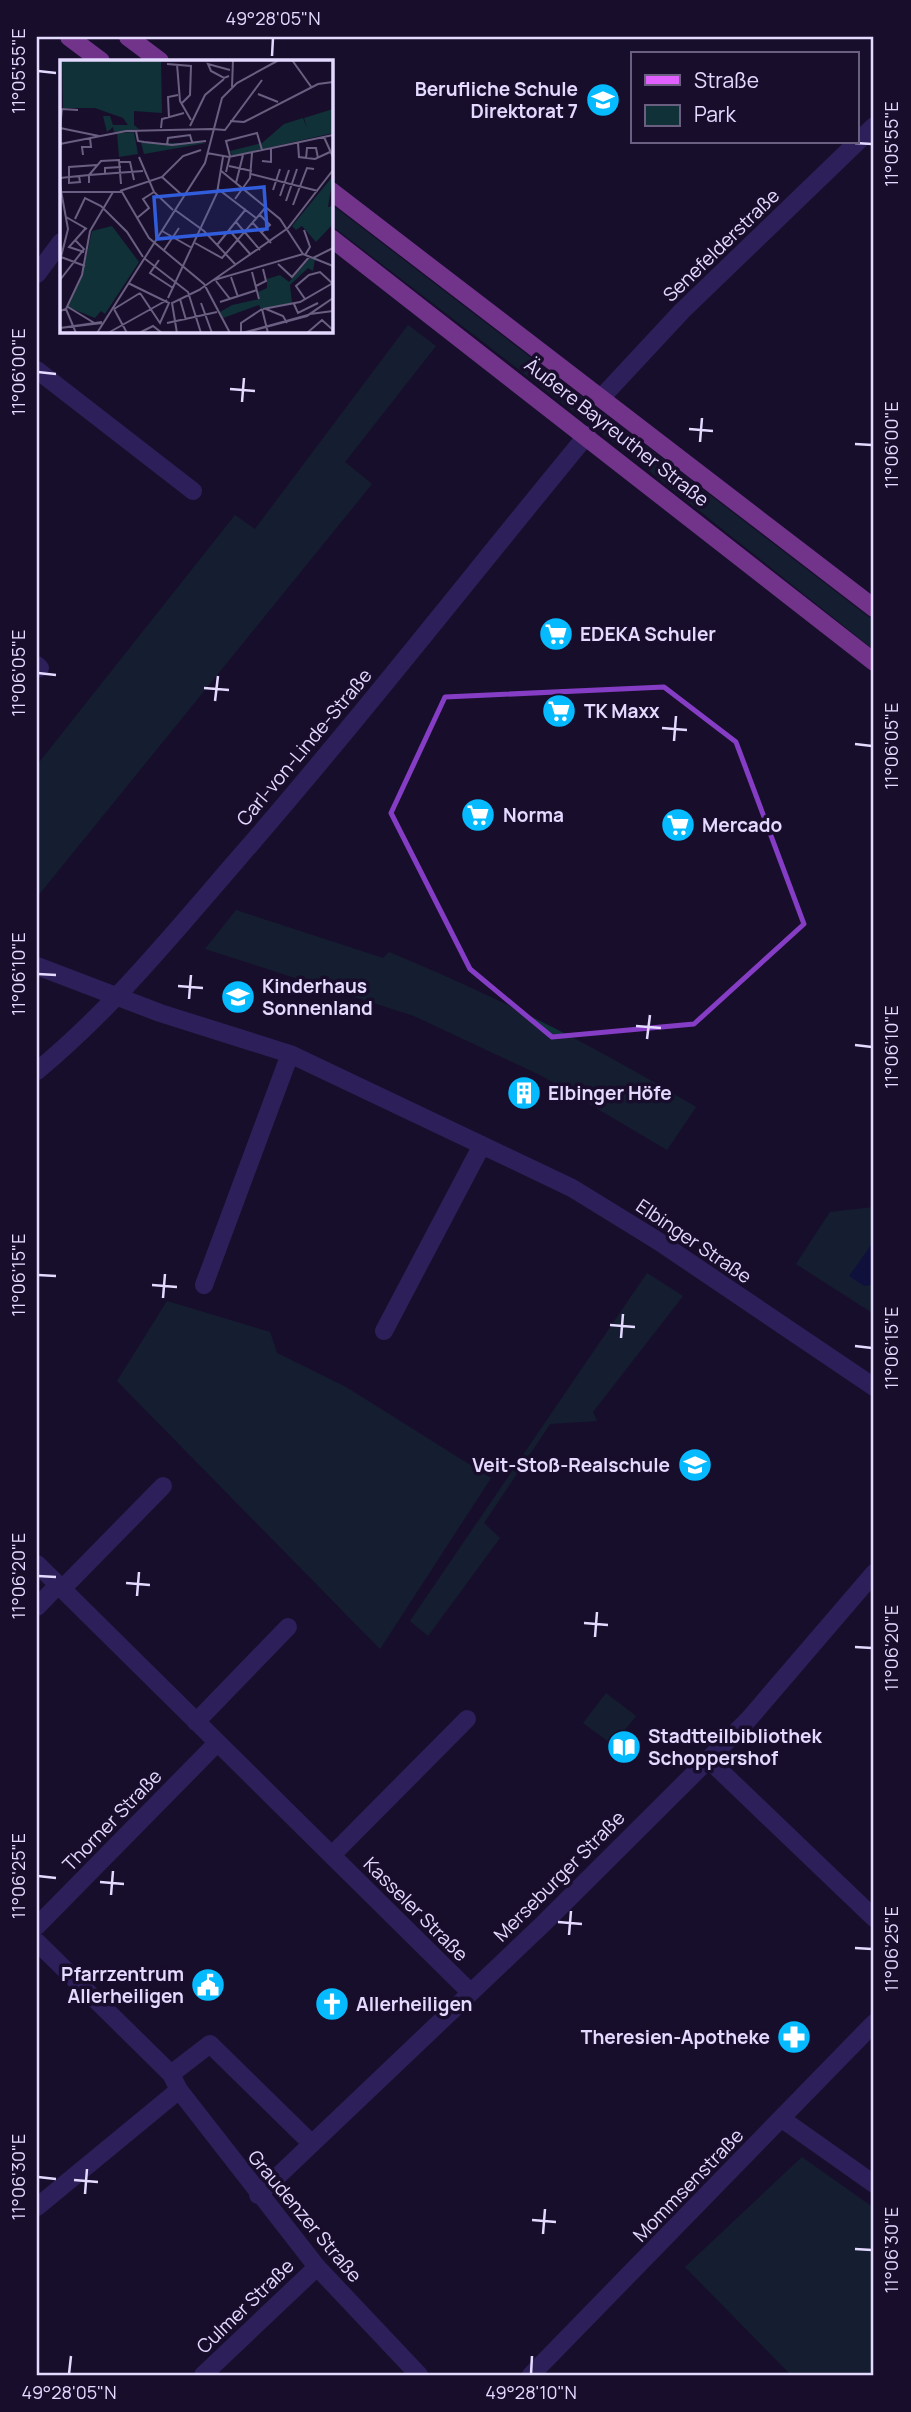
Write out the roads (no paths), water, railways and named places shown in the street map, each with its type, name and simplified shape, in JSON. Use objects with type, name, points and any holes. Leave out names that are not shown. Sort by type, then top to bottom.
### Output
[{"type":"main road","points":[[69,37],[100,60]]},
{"type":"main road","points":[[128,37],[159,60]]},
{"type":"main road","name":"Äußere Bayreuther Straße","points":[[332,192],[874,608]]},
{"type":"main road","name":"Äußere Bayreuther Straße","points":[[332,239],[587,435],[874,662]]},
{"type":"street","name":"Senefelderstraße","points":[[858,141],[874,126]]},
{"type":"street","name":"Senefelderstraße","points":[[601,398],[682,311],[855,144]]},
{"type":"street","points":[[37,274],[60,243]]},
{"type":"street","points":[[37,370],[193,491]]},
{"type":"street","name":"Carl-von-Linde-Straße","points":[[37,1071],[118,998],[157,954],[349,729],[587,435]]},
{"type":"street","name":"Elbinger Straße","points":[[37,966],[118,998],[290,1054],[572,1188],[627,1220],[874,1387]]},
{"type":"street","points":[[204,1285],[290,1054]]},
{"type":"street","points":[[384,1331],[482,1145]]},
{"type":"street","points":[[37,1607],[163,1486]]},
{"type":"street","name":"Kasseler Straße","points":[[37,1564],[470,1992]]},
{"type":"street","name":"Merseburger Straße","points":[[258,2195],[543,1924],[709,1760],[833,1624],[874,1573]]},
{"type":"street","points":[[196,1722],[288,1627]]},
{"type":"street","name":"Kasseler Straße","points":[[332,1855],[467,1718]]},
{"type":"street","name":"Thorner Straße","points":[[37,1926],[217,1743]]},
{"type":"street","points":[[709,1760],[874,1918]]},
{"type":"street","name":"Graudenzer Straße","points":[[37,1942],[171,2074],[179,2090],[258,2195],[317,2267],[419,2375]]},
{"type":"street","name":"Mommsenstraße","points":[[531,2375],[874,2023]]},
{"type":"street","points":[[171,2074],[210,2044],[312,2143]]},
{"type":"street","points":[[37,2207],[179,2090]]},
{"type":"street","points":[[782,2119],[874,2184]]},
{"type":"street","name":"Culmer Straße","points":[[203,2375],[317,2267]]},
{"type":"place","name":"Berufliche Schule Direktorat 7","points":[[603,100]]},
{"type":"place","name":"EDEKA Schuler","points":[[556,634]]},
{"type":"place","name":"TK Maxx","points":[[559,711]]},
{"type":"place","name":"Norma","points":[[478,815]]},
{"type":"place","name":"Mercado","points":[[678,825]]},
{"type":"place","name":"Kinderhaus Sonnenland","points":[[238,997]]},
{"type":"place","name":"Elbinger Höfe","points":[[524,1093]]},
{"type":"place","name":"Veit-Stoß-Realschule","points":[[695,1465]]},
{"type":"place","name":"Stadtteilbibliothek Schoppershof","points":[[624,1747]]},
{"type":"place","name":"Pfarrzentrum Allerheiligen","points":[[208,1985]]},
{"type":"place","name":"Allerheiligen","points":[[332,2004]]},
{"type":"place","name":"Theresien-Apotheke","points":[[794,2037]]}]
